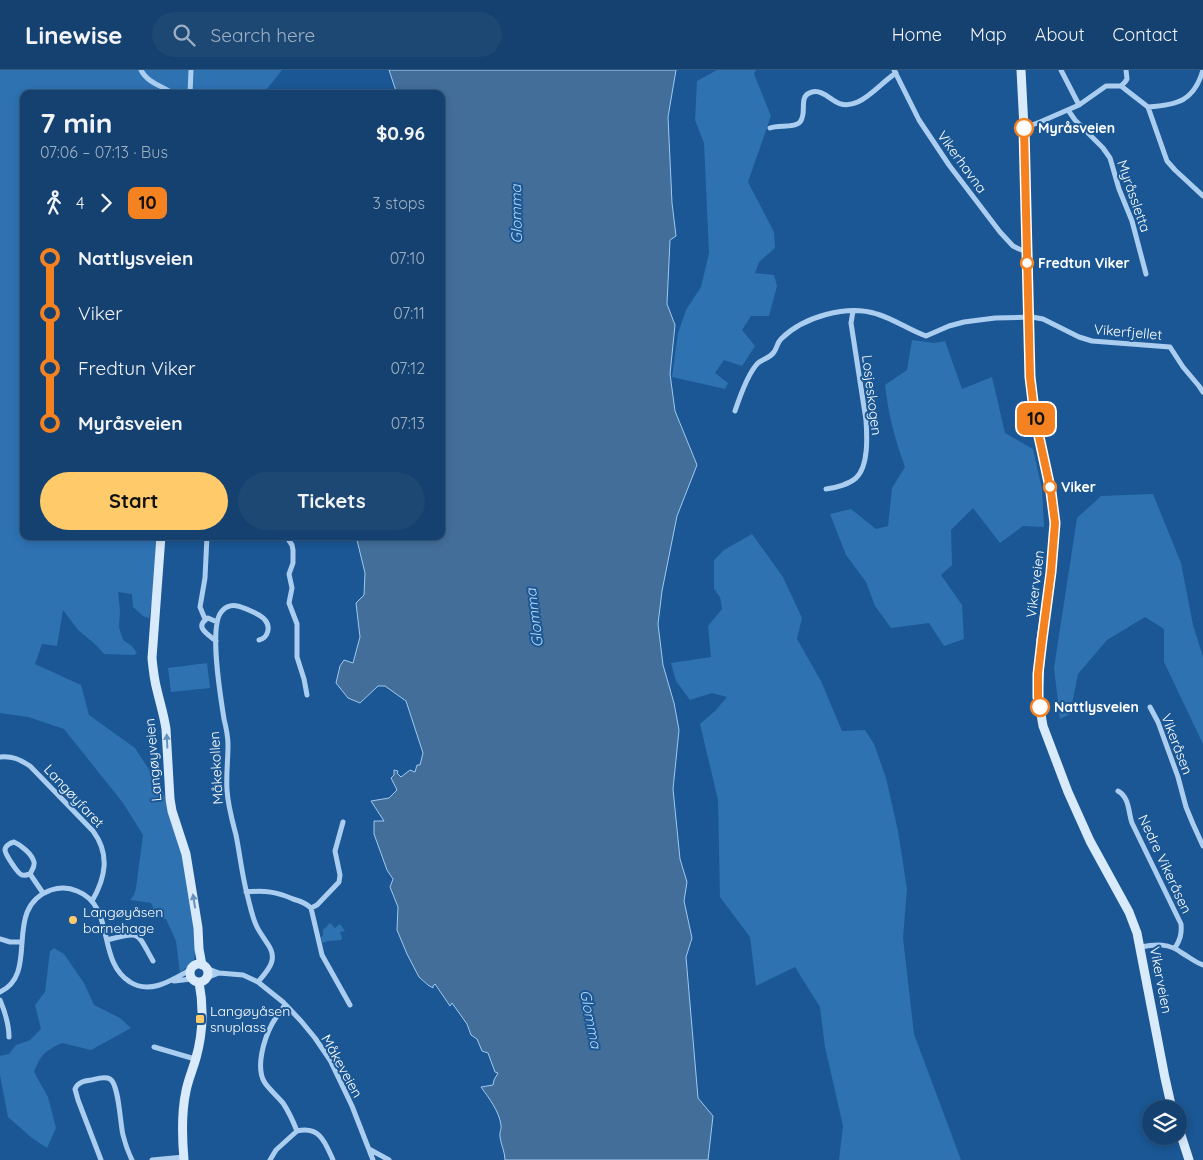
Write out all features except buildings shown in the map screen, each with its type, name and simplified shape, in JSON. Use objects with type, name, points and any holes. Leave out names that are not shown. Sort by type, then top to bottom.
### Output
[{"type":"main road","name":"Vikerveien","points":[[1021,70],[1030,377],[1032,398],[1051,492],[1055,523],[1042,640],[1038,697],[1043,726],[1068,792],[1093,848],[1129,912],[1137,933],[1170,1100]]},
{"type":"main road","name":"Langøyveien","points":[[161,540],[152,658],[153,672],[166,729],[170,799],[187,863],[198,928],[198,973],[202,997],[201,1036],[186,1092],[183,1119],[184,1158]]},
{"type":"main road","points":[[1185,1145],[1190,1160]]},
{"type":"street","points":[[141,70],[143,76],[167,90]]},
{"type":"street","points":[[190,90],[191,70]]},
{"type":"street","points":[[1060,70],[1079,105]]},
{"type":"street","points":[[1121,86],[1128,78],[1126,70]]},
{"type":"street","points":[[1148,107],[1185,99],[1197,86],[1203,70]]},
{"type":"street","name":"Vikerhavna","points":[[770,128],[793,126],[799,123],[802,117],[804,99],[809,93],[814,91],[820,92],[839,104],[854,104],[866,98],[895,72],[919,120],[949,165],[1000,232],[1013,246],[1026,252]]},
{"type":"street","points":[[1024,128],[1079,105],[1106,86],[1121,86],[1148,107],[1167,161],[1203,196]]},
{"type":"street","name":"Myråssletta","points":[[1068,110],[1075,120],[1107,152],[1110,158],[1135,228],[1146,274]]},
{"type":"street","name":"Vikerfjellet","points":[[735,411],[752,372],[759,363],[774,352],[780,340],[789,332],[806,321],[836,312],[853,311],[876,314],[894,320],[916,333],[926,336],[964,322],[994,318],[1028,317],[1042,319],[1079,337],[1092,341],[1170,347],[1203,392]]},
{"type":"street","name":"Losjeskogen","points":[[826,489],[835,488],[856,478],[862,467],[867,450],[866,420],[851,323],[853,311]]},
{"type":"street","points":[[205,619],[200,607],[205,578],[207,540]]},
{"type":"street","points":[[289,540],[294,550],[293,563],[289,572],[292,588],[289,603],[297,624],[297,657],[307,695]]},
{"type":"street","points":[[205,619],[217,622],[222,610],[229,606],[236,605],[246,608],[263,617],[268,624],[268,634],[259,640]]},
{"type":"street","points":[[205,619],[202,629],[216,641]]},
{"type":"street","name":"Måkekollen","points":[[217,622],[216,659],[228,744],[227,790],[230,814],[236,835],[246,892],[257,927],[269,944],[273,954],[269,968],[258,982]]},
{"type":"street","name":"Vikeråsen","points":[[1150,707],[1158,722],[1178,777],[1186,807],[1203,846]]},
{"type":"street","name":"Langøyfaret","points":[[0,757],[10,756],[30,766],[98,838],[103,850],[105,863],[100,885],[92,901]]},
{"type":"street","name":"Nedre Vikeråsen","points":[[1118,791],[1125,796],[1132,823],[1180,924],[1181,935],[1175,948]]},
{"type":"street","points":[[311,908],[317,905],[339,882],[340,875],[336,851],[343,822]]},
{"type":"street","points":[[14,842],[20,844],[34,861],[34,869],[30,874],[20,875],[17,871],[6,855],[5,850],[9,844],[14,842]]},
{"type":"street","points":[[30,874],[43,893]]},
{"type":"street","points":[[0,992],[12,984],[17,976],[20,966],[21,942],[28,910],[43,893],[63,888],[80,892],[92,901],[101,915],[114,966],[130,982],[140,987],[150,987],[198,973]]},
{"type":"street","points":[[246,892],[277,892],[307,904],[311,908],[322,955],[350,1005]]},
{"type":"street","points":[[106,940],[125,935],[136,935],[141,939],[153,960]]},
{"type":"street","points":[[0,939],[10,942],[21,942]]},
{"type":"street","points":[[1140,947],[1157,944],[1165,945],[1175,948],[1195,962],[1203,965]]},
{"type":"street","points":[[171,981],[198,973]]},
{"type":"street","name":"Måkeveien","points":[[198,973],[219,973]]},
{"type":"street","name":"Måkeveien","points":[[198,973],[243,975],[258,982],[285,1005],[315,1038],[330,1060],[352,1106],[373,1160]]},
{"type":"street","points":[[0,1000],[6,1015],[9,1029],[8,1037]]},
{"type":"street","points":[[285,1005],[272,1023],[265,1038],[261,1057],[261,1072],[266,1085],[287,1110],[297,1131]]},
{"type":"street","points":[[154,1047],[196,1059]]},
{"type":"street","points":[[101,1160],[75,1089],[78,1084],[85,1081],[106,1078],[111,1080],[116,1087],[122,1132],[132,1160]]},
{"type":"street","points":[[270,1160],[276,1150],[297,1131],[308,1130],[319,1135],[333,1160]]},
{"type":"street","points":[[369,1148],[389,1160]]},
{"type":"street","points":[[152,1160],[184,1158]]},
{"type":"shaded area","points":[[0,70],[282,70],[266,90],[20,90],[20,540],[157,540],[153,598],[149,618],[143,616],[133,607],[132,594],[118,592],[119,627],[123,640],[132,646],[137,653],[134,655],[104,654],[78,630],[63,610],[57,646],[42,644],[35,664],[81,685],[89,715],[135,748],[163,791],[186,865],[197,942],[194,960],[180,973],[176,941],[166,919],[157,917],[151,903],[130,900],[136,888],[143,835],[123,803],[64,729],[28,717],[0,713]]},
{"type":"shaded area","points":[[717,70],[756,70],[754,74],[771,116],[748,182],[774,232],[775,248],[759,262],[755,273],[774,275],[777,286],[769,316],[751,316],[742,330],[755,346],[742,366],[724,360],[715,373],[728,383],[725,389],[672,377],[678,333],[686,310],[701,287],[709,253],[704,143],[695,120],[697,81]]},
{"type":"shaded area","points":[[912,340],[935,343],[945,341],[962,389],[992,377],[1005,433],[1033,449],[1042,489],[1044,527],[1023,526],[1000,543],[973,508],[951,530],[952,565],[941,575],[962,605],[964,639],[944,646],[929,623],[891,628],[875,606],[866,582],[846,555],[830,514],[851,509],[876,529],[888,526],[892,488],[905,467],[892,426],[885,385],[907,370]]},
{"type":"shaded area","points":[[1153,494],[1181,563],[1193,625],[1203,657],[1203,744],[1164,662],[1164,629],[1145,617],[1107,640],[1078,674],[1070,714],[1060,719],[1054,668],[1077,518],[1101,496]]},
{"type":"shaded area","points":[[752,534],[783,577],[802,618],[797,639],[821,681],[842,731],[865,730],[874,744],[886,778],[898,831],[907,889],[903,938],[914,1034],[961,1160],[839,1160],[843,1126],[825,1047],[820,1007],[795,967],[756,986],[750,937],[720,897],[718,800],[700,724],[727,697],[712,693],[690,700],[676,681],[671,663],[711,657],[708,626],[722,609],[720,597],[714,589],[714,560],[724,550]]},
{"type":"shaded area","points":[[207,663],[210,688],[171,692],[168,668]]},
{"type":"shaded area","points":[[330,923],[335,928],[340,924],[345,931],[340,932],[341,940],[322,943],[323,930]]},
{"type":"shaded area","points":[[54,948],[64,954],[84,983],[94,1005],[120,1018],[131,1028],[91,1050],[62,1043],[41,1057],[34,1072],[48,1097],[56,1128],[47,1148],[32,1138],[8,1117],[0,1075],[0,1056],[9,1054],[16,1045],[30,1040],[41,1029],[35,1005],[45,992],[50,951]]},
{"type":"water","name":"Glomma","points":[[389,70],[676,70],[668,117],[672,203],[676,236],[670,240],[667,304],[675,325],[670,374],[675,411],[697,465],[677,516],[662,591],[658,624],[663,665],[674,703],[679,730],[673,789],[680,859],[687,882],[684,901],[692,938],[686,957],[698,1098],[713,1116],[708,1160],[505,1160],[500,1137],[500,1120],[481,1087],[493,1085],[498,1073],[495,1072],[488,1053],[482,1051],[477,1039],[471,1035],[467,1024],[452,1003],[450,1006],[435,984],[433,988],[419,977],[397,930],[398,907],[390,887],[393,879],[387,870],[374,834],[374,821],[384,821],[371,801],[389,798],[397,790],[391,778],[394,775],[394,770],[398,771],[397,773],[401,777],[410,770],[415,772],[417,765],[420,765],[423,753],[406,701],[385,686],[378,686],[360,703],[348,698],[336,683],[340,666],[344,660],[353,663],[360,637],[356,603],[364,595],[365,573],[357,540],[445,540],[445,90],[396,90]]},
{"type":"bus line","name":"10","points":[[1024,128],[1030,377],[1035,418],[1047,469],[1055,523],[1051,572],[1038,674],[1040,707]]},
{"type":"place","name":"Myråsveien","points":[[1024,128]]},
{"type":"place","name":"Fredtun Viker","points":[[1027,263]]},
{"type":"place","name":"Viker","points":[[1050,487]]},
{"type":"place","name":"Nattlysveien","points":[[1040,707]]},
{"type":"place","name":"Langøyåsen barnehage","points":[[73,920]]},
{"type":"place","name":"Langøyåsen snuplass","points":[[200,1019]]}]
